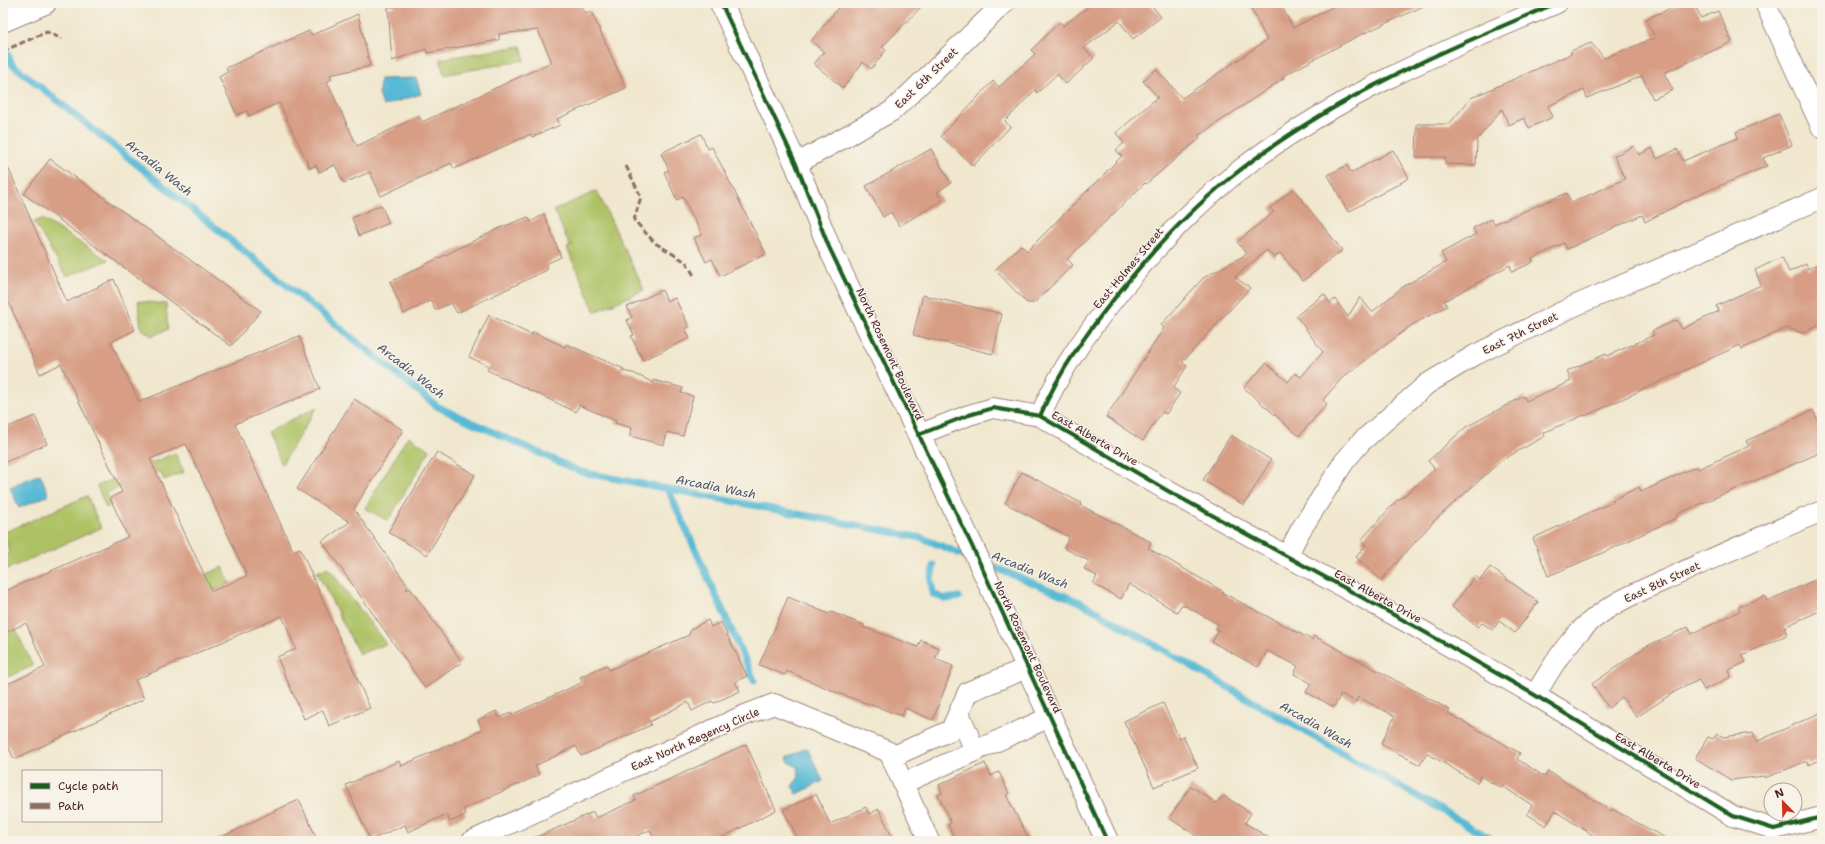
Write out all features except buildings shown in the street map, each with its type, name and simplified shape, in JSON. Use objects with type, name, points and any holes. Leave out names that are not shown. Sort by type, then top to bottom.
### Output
[{"type":"street","points":[[4,21],[45,3]]},
{"type":"street","name":"North Rosemont Boulevard","points":[[721,3],[796,164],[830,247],[972,546],[991,591],[1108,841]]},
{"type":"street","name":"East 6th Street","points":[[796,164],[892,111],[1004,3]]},
{"type":"street","name":"East Holmes Street","points":[[1040,416],[1052,389],[1070,357],[1099,317],[1155,249],[1205,199],[1230,177],[1296,130],[1333,108],[1469,40],[1557,3]]},
{"type":"street","points":[[1765,3],[1822,128]]},
{"type":"street","name":"East 7th Street","points":[[1287,556],[1304,524],[1344,462],[1361,442],[1427,384],[1475,355],[1572,307],[1822,198]]},
{"type":"street","name":"East Alberta Drive","points":[[918,435],[969,415],[993,408],[1040,416],[1168,491],[1535,695],[1733,816],[1774,829],[1822,817]]},
{"type":"street","name":"East 8th Street","points":[[1535,695],[1561,652],[1579,632],[1596,617],[1617,603],[1710,559],[1822,511]]},
{"type":"street","points":[[929,841],[892,757],[951,730],[968,692],[1027,668]]},
{"type":"street","name":"East North Regency Circle","points":[[472,841],[745,715],[774,704],[890,752],[892,757]]},
{"type":"street","points":[[959,713],[975,751]]},
{"type":"street","points":[[904,783],[1050,717]]},
{"type":"green space","points":[[521,46],[525,60],[444,75],[440,59]]},
{"type":"green space","points":[[597,191],[644,290],[595,312],[567,248],[574,245],[570,246],[554,210]]},
{"type":"green space","points":[[42,219],[108,260],[67,277],[34,222]]},
{"type":"green space","points":[[138,301],[166,304],[168,329],[152,336],[141,329]]},
{"type":"green space","points":[[317,407],[282,464],[267,432]]},
{"type":"green space","points":[[408,436],[430,450],[388,521],[365,508]]},
{"type":"green space","points":[[175,453],[184,472],[164,480],[160,471],[106,493],[111,505],[106,508],[97,486]]},
{"type":"green space","points":[[87,496],[101,528],[3,571],[3,556],[10,553],[3,533]]},
{"type":"green space","points":[[223,567],[230,583],[137,624],[130,608]]},
{"type":"green space","points":[[328,567],[386,644],[359,654],[317,572]]},
{"type":"green space","points":[[12,622],[33,666],[3,679],[3,655]]},
{"type":"water","points":[[416,78],[421,94],[383,106],[379,94],[380,79]]},
{"type":"water","points":[[40,474],[49,495],[19,508],[10,487]]},
{"type":"water","points":[[807,748],[823,781],[797,794],[792,786],[799,777],[798,767],[790,763],[786,758]]},
{"type":"waterway","name":"Arcadia Wash","points":[[3,44],[12,64],[438,407],[581,472],[922,538],[973,559]]},
{"type":"waterway","points":[[668,489],[754,680]]},
{"type":"waterway","name":"Arcadia Wash","points":[[986,564],[1080,602],[1495,841]]},
{"type":"waterway","points":[[934,565],[931,579],[933,594],[945,599],[959,597]]},
{"type":"marked path","points":[[3,51],[47,32],[62,39]]},
{"type":"marked path","points":[[626,166],[641,197],[634,220],[655,243],[686,262],[695,277]]},
{"type":"cycle path","points":[[721,3],[796,164],[829,247],[972,546],[1107,841]]},
{"type":"cycle path","points":[[1040,416],[1057,382],[1076,350],[1121,290],[1172,231],[1230,178],[1267,150],[1306,124],[1387,79],[1429,58],[1557,3]]},
{"type":"cycle path","points":[[918,435],[969,415],[993,408],[1040,416],[1168,491],[1414,626],[1533,694],[1733,816],[1774,829],[1822,817]]}]
